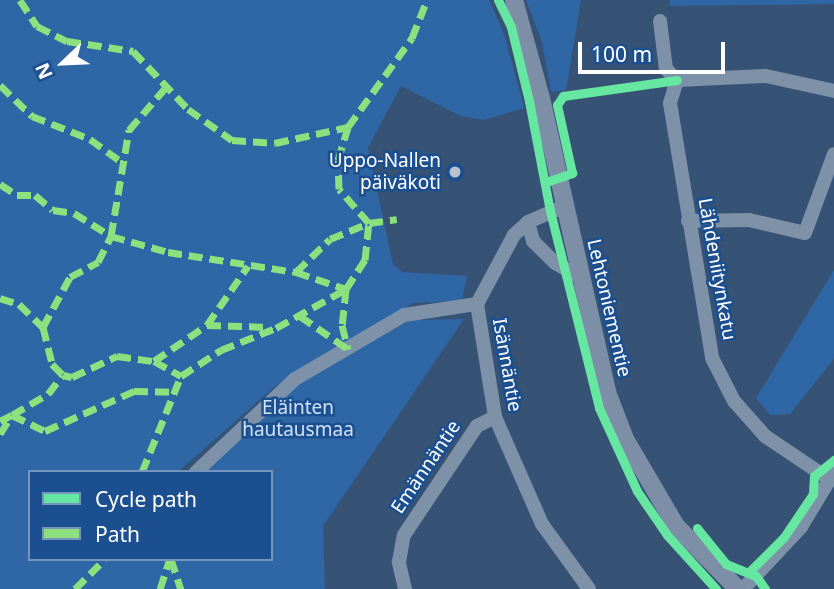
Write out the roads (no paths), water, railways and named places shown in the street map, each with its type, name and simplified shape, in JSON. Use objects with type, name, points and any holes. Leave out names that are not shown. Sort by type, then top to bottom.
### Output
[{"type":"main road","name":"Lehtoniementie","points":[[514,0],[607,391],[625,439],[676,526],[740,589]]},
{"type":"street","points":[[660,22],[666,69],[677,80],[766,76],[834,91]]},
{"type":"street","name":"Lähdeniitynkatu","points":[[677,80],[670,103],[712,358],[724,383],[765,436],[832,475]]},
{"type":"street","points":[[688,221],[749,220],[805,233],[834,154]]},
{"type":"street","name":"Isännäntie","points":[[565,206],[528,222],[494,265],[477,304],[495,417],[542,524],[589,589]]},
{"type":"street","points":[[528,222],[533,242],[555,263],[580,277]]},
{"type":"street","points":[[198,470],[295,379],[404,315],[477,304]]},
{"type":"street","name":"Emännäntie","points":[[405,589],[399,562],[404,535],[477,426],[495,417]]},
{"type":"street","points":[[740,589],[801,527],[832,475]]},
{"type":"place","name":"Uppo-Nallen päiväkoti","points":[[455,172]]},
{"type":"park label","name":"Eläinten hautausmaa","points":[[298,419]]}]
